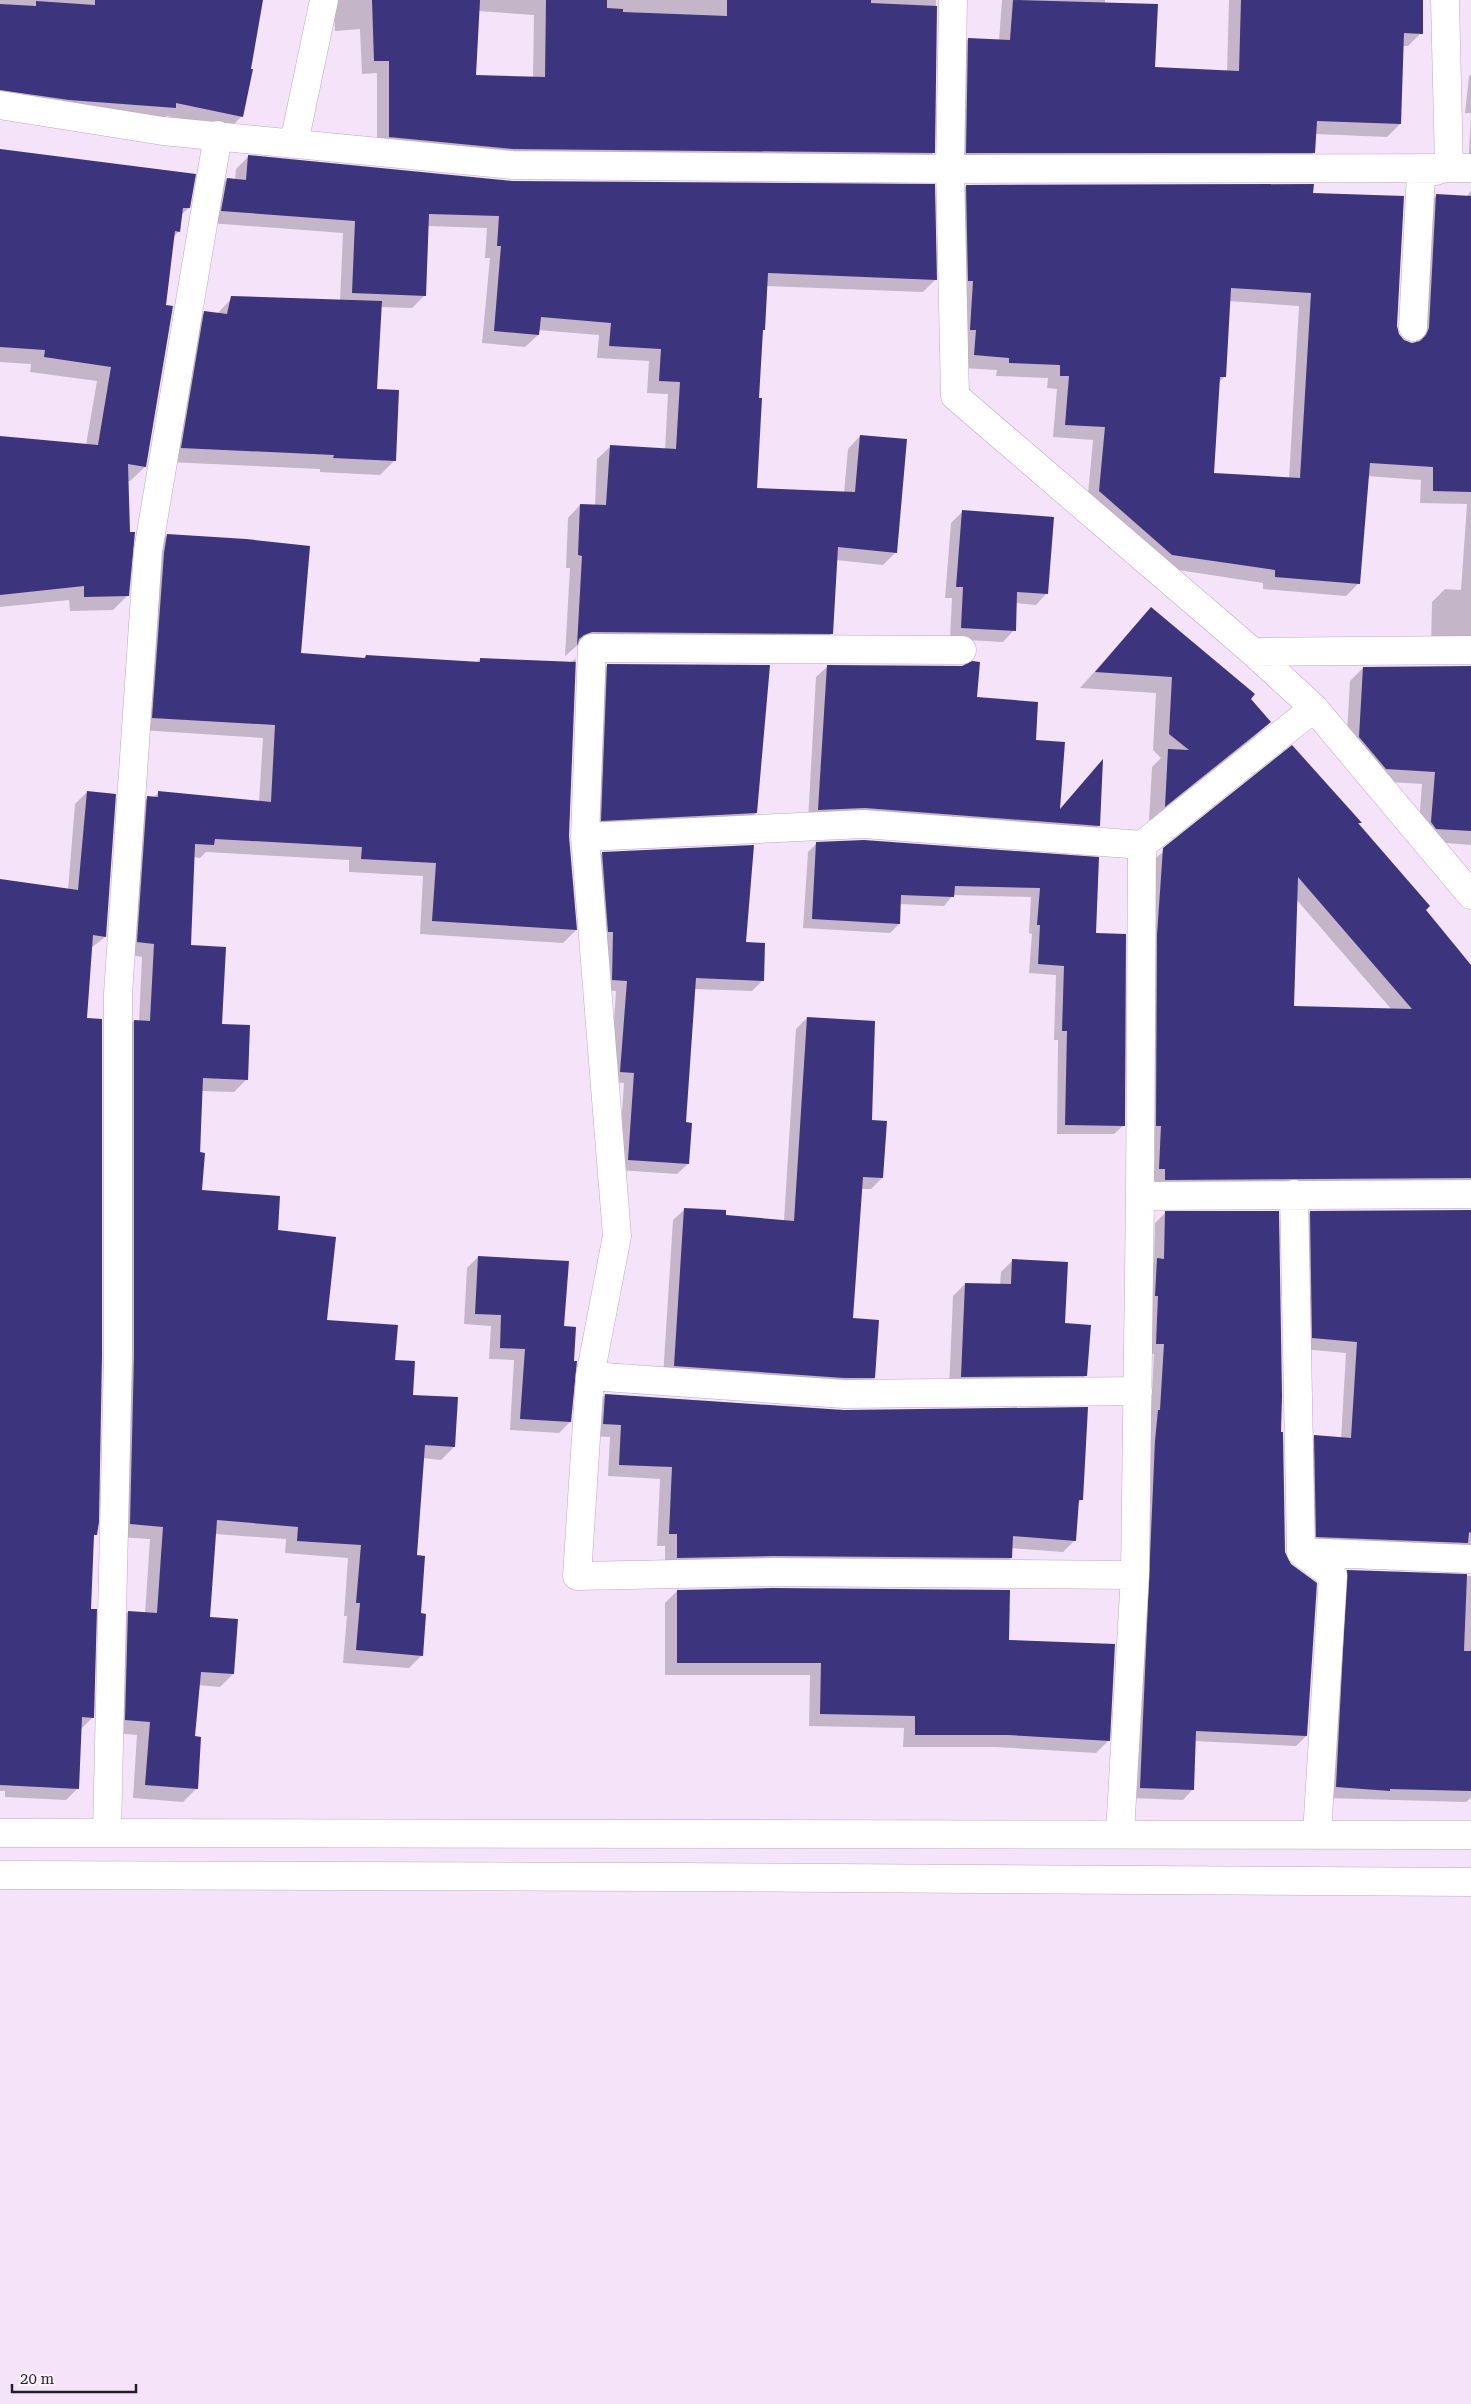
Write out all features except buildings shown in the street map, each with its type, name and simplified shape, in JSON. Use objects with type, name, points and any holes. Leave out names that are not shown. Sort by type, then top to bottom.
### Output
[{"type":"street","points":[[294,143],[324,0]]},
{"type":"street","points":[[953,0],[950,169],[955,396],[1252,652],[1314,708],[1471,894]]},
{"type":"street","points":[[1446,0],[1460,168]]},
{"type":"street","points":[[0,105],[162,131],[512,165],[950,169],[1460,168]]},
{"type":"street","points":[[107,1832],[118,1356],[118,994],[148,551],[218,135]]},
{"type":"street","points":[[1413,327],[1420,176],[1460,168]]},
{"type":"street","points":[[962,650],[592,648],[585,837],[617,1236],[590,1376],[577,1576],[773,1572],[1135,1576]]},
{"type":"street","points":[[1252,652],[1471,650]]},
{"type":"street","points":[[585,837],[864,824],[1142,845],[1314,708]]},
{"type":"street","points":[[1120,1833],[1135,1576],[1142,845]]},
{"type":"street","points":[[1294,1194],[1301,1552]]},
{"type":"street","points":[[1140,1196],[1471,1194]]},
{"type":"street","points":[[590,1376],[844,1394],[1138,1391]]},
{"type":"street","points":[[1301,1552],[1471,1559]]},
{"type":"street","points":[[1301,1552],[1333,1576],[1317,1834]]},
{"type":"street","points":[[0,1832],[1471,1835]]},
{"type":"street","points":[[0,1875],[670,1876],[1471,1882]]}]
